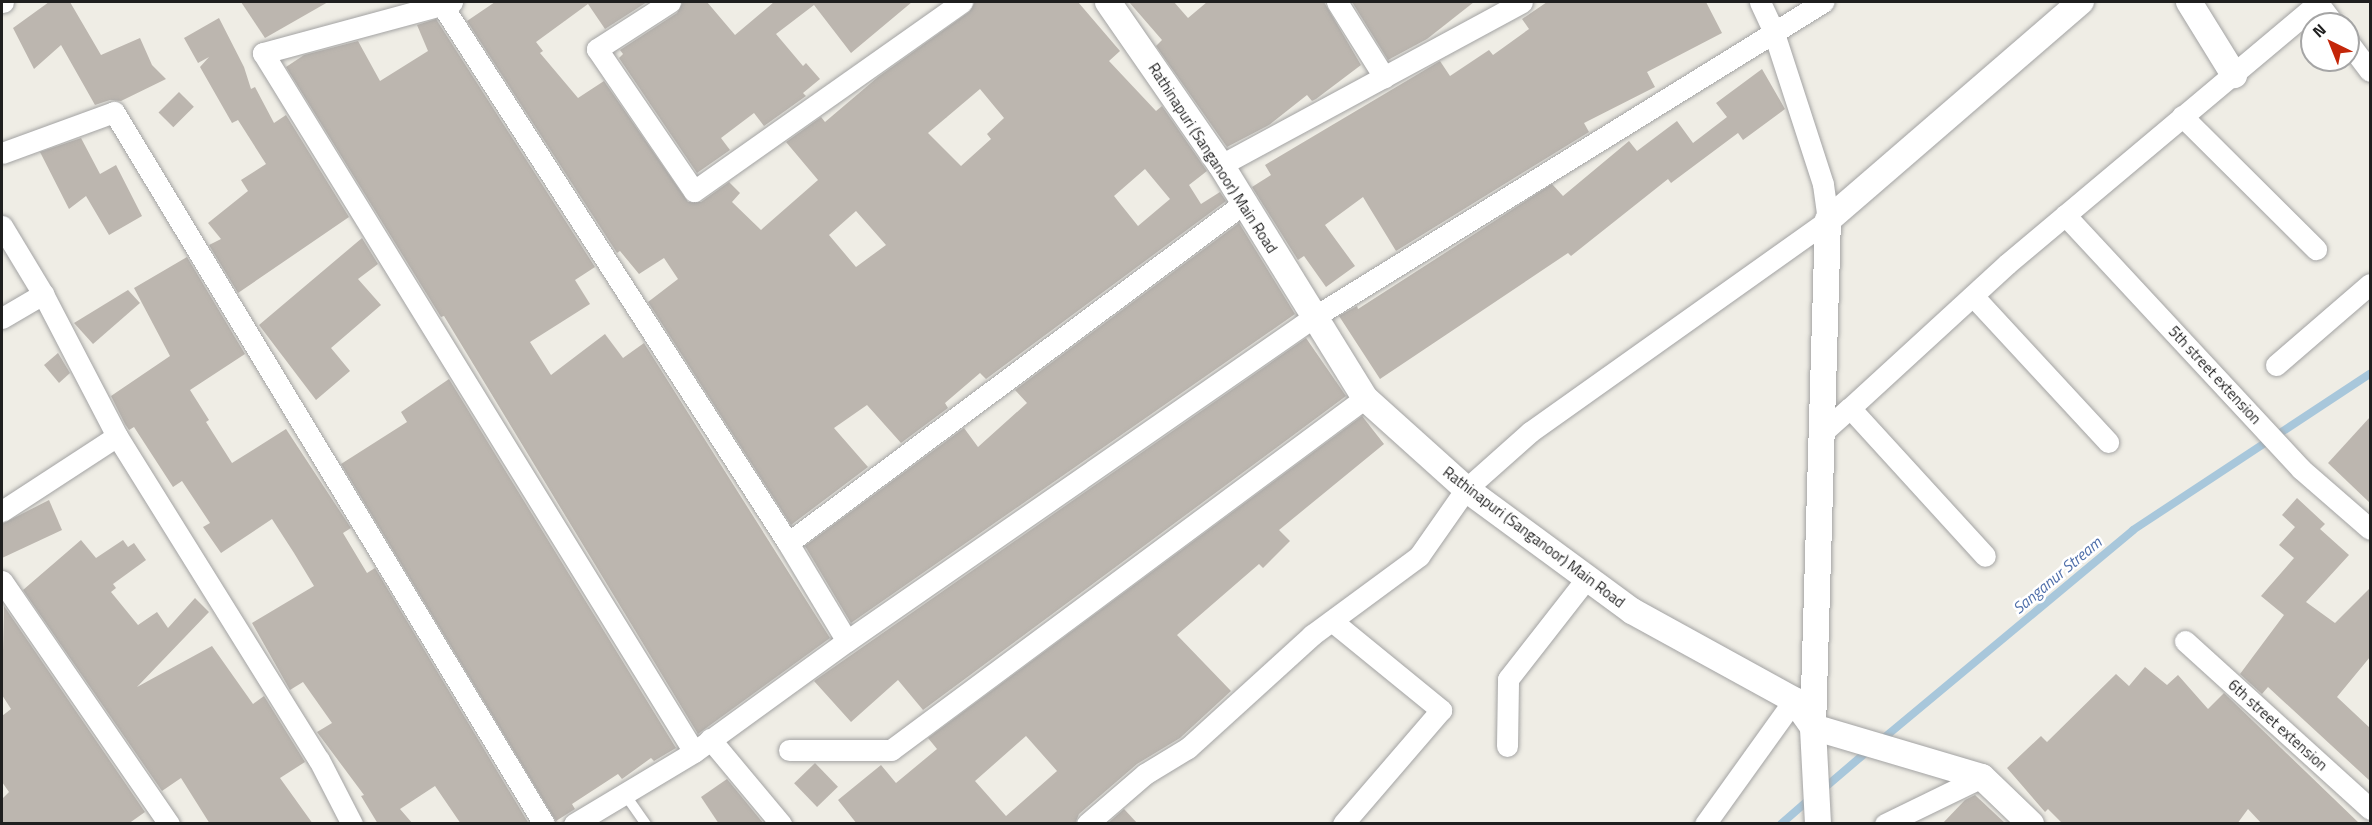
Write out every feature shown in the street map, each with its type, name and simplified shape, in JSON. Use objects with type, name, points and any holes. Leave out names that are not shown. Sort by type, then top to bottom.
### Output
[{"type":"street","points":[[670,2],[597,50],[694,191],[962,2]]},
{"type":"street","name":"Rathinapuri (Sanganoor) Main Road","points":[[1108,2],[1221,165],[1365,398],[1466,489],[1632,611],[1794,700],[1824,730]]},
{"type":"street","points":[[1337,2],[1384,77]]},
{"type":"street","points":[[1221,165],[1522,2]]},
{"type":"street","points":[[1760,2],[1773,30],[1823,184],[1828,220],[1822,432],[1824,730],[1815,767],[1818,824]]},
{"type":"street","points":[[574,824],[702,746],[847,640],[1314,317],[1773,30],[1823,2]]},
{"type":"street","points":[[1087,824],[1145,774],[1188,748],[1332,621],[1419,556],[1466,489],[1530,432],[1828,220],[2081,2]]},
{"type":"street","points":[[2188,2],[2234,75]]},
{"type":"street","points":[[1822,432],[2065,215],[2319,2]]},
{"type":"street","points":[[782,824],[702,746],[263,53],[447,3],[847,640]]},
{"type":"street","points":[[2360,58],[2370,71]]},
{"type":"street","points":[[2,153],[114,112],[544,824]]},
{"type":"street","points":[[2182,116],[2316,249]]},
{"type":"street","points":[[788,543],[1244,203]]},
{"type":"street","name":"5th street extension","points":[[2065,215],[2244,404],[2295,463],[2370,529]]},
{"type":"street","points":[[2,226],[43,294],[117,436],[319,760],[352,824]]},
{"type":"street","points":[[2276,365],[2370,284]]},
{"type":"street","points":[[2,318],[43,294]]},
{"type":"street","points":[[1972,296],[2108,442]]},
{"type":"street","points":[[789,750],[891,750],[1365,398]]},
{"type":"street","points":[[1850,408],[1986,556]]},
{"type":"street","points":[[2,511],[117,436]]},
{"type":"street","points":[[1507,746],[1508,679],[1587,578]]},
{"type":"street","points":[[2,580],[169,824]]},
{"type":"street","points":[[1332,621],[1441,710],[1343,824]]},
{"type":"street","name":"6th street extension","points":[[2185,641],[2370,810]]},
{"type":"street","points":[[1705,824],[1794,700]]},
{"type":"street","points":[[1824,730],[1982,777],[2031,824]]},
{"type":"street","points":[[1885,824],[1982,777]]},
{"type":"lane","points":[[624,792],[645,824]]},
{"type":"building","points":[[49,2],[70,2],[101,55],[140,38],[152,65],[166,79],[121,101],[110,100],[95,105],[61,45],[34,69],[13,28]]},
{"type":"building","points":[[241,2],[328,2],[265,38]]},
{"type":"building","points":[[495,2],[647,2],[605,29],[588,4],[536,42],[543,51],[540,53],[578,98],[604,81],[688,202],[701,202],[729,182],[740,193],[732,202],[761,230],[818,180],[786,142],[821,117],[825,122],[878,77],[969,12],[975,2],[1078,2],[1120,51],[1109,61],[1156,111],[1162,106],[1207,171],[1189,185],[1201,204],[1220,192],[1226,201],[986,379],[980,373],[945,403],[948,408],[901,443],[867,405],[834,428],[868,467],[791,525],[648,302],[678,279],[664,258],[639,274],[620,251],[617,253],[467,21]],"holes":[[[980,89],[1004,118],[987,134],[991,139],[961,166],[928,133]],[[1145,169],[1170,199],[1138,226],[1114,196]],[[856,211],[886,245],[856,267],[829,235]]]},
{"type":"building","points":[[683,2],[707,2],[735,35],[774,2],[912,2],[851,53],[814,5],[776,34],[803,66],[806,63],[820,79],[803,93],[806,96],[764,126],[754,113],[721,138],[730,150],[697,173],[619,58],[623,54],[620,50],[677,13]]},
{"type":"building","points":[[1129,2],[1174,2],[1188,18],[1207,2],[1324,2],[1361,65],[1316,99],[1312,101],[1307,95],[1269,125],[1227,147],[1156,46],[1162,40]]},
{"type":"building","points":[[1352,2],[1474,2],[1427,39],[1388,60]]},
{"type":"building","points":[[1547,2],[1706,2],[1722,33],[1647,72],[1655,87],[1584,123],[1589,132],[1396,251],[1363,197],[1325,225],[1355,266],[1326,287],[1304,256],[1298,260],[1252,187],[1271,175],[1265,165],[1440,61],[1450,76],[1489,50],[1493,55],[1529,29],[1522,19]]},
{"type":"building","points":[[219,18],[244,67],[251,89],[255,87],[274,123],[286,115],[349,217],[238,293],[209,245],[221,239],[208,223],[248,191],[241,180],[266,164],[238,120],[232,123],[200,67],[209,57],[198,63],[184,38]]},
{"type":"building","points":[[436,19],[595,267],[575,280],[590,304],[530,342],[551,375],[605,334],[623,358],[644,343],[830,638],[698,734],[444,316],[441,317],[286,67],[304,55],[358,41],[380,81],[428,51],[417,25]]},
{"type":"building","points":[[1762,69],[1785,109],[1743,140],[1738,133],[1671,183],[1668,179],[1571,256],[1568,253],[1380,379],[1339,316],[1357,306],[1358,309],[1552,184],[1563,196],[1629,141],[1637,151],[1677,121],[1693,143],[1727,117],[1716,103]]},
{"type":"building","points":[[179,92],[194,107],[173,127],[158,113]]},
{"type":"building","points":[[81,138],[100,174],[116,165],[142,216],[109,235],[86,196],[69,209],[40,152]]},
{"type":"building","points":[[1239,223],[1295,314],[851,623],[805,546],[964,428],[978,447],[1027,403],[1015,390]]},
{"type":"building","points":[[362,238],[378,264],[358,279],[381,305],[331,348],[350,371],[316,400],[259,325]]},
{"type":"building","points":[[187,257],[245,354],[190,390],[209,420],[206,422],[232,463],[286,429],[351,528],[343,533],[367,573],[375,568],[529,824],[461,824],[435,786],[400,809],[413,824],[378,824],[361,796],[364,795],[317,732],[332,723],[303,682],[290,690],[252,623],[314,586],[294,553],[272,519],[221,553],[203,527],[210,523],[182,481],[173,487],[134,427],[129,430],[125,424],[111,396],[170,356],[134,288]]},
{"type":"building","points":[[128,290],[140,303],[93,344],[74,323]]},
{"type":"building","points":[[1306,338],[1346,396],[923,710],[898,680],[851,722],[814,681]]},
{"type":"building","points":[[58,353],[70,373],[59,383],[44,365]]},
{"type":"building","points":[[449,379],[676,748],[654,761],[651,758],[622,779],[618,774],[572,804],[575,809],[556,821],[341,464],[407,422],[401,412]]},
{"type":"building","points":[[1362,416],[1384,444],[1279,530],[1290,541],[1263,568],[1259,564],[1177,635],[1231,691],[1180,738],[1137,764],[1079,814],[1075,824],[857,824],[838,800],[881,765],[896,783],[937,749],[928,738]],"holes":[[[1026,736],[1057,771],[1006,816],[975,781]]]},
{"type":"building","points":[[2370,417],[2370,503],[2328,463]]},
{"type":"building","points":[[2297,498],[2325,524],[2320,529],[2349,555],[2306,602],[2335,623],[2370,588],[2370,657],[2337,697],[2370,728],[2370,781],[2268,687],[2262,694],[2240,674],[2284,615],[2261,596],[2294,558],[2279,545],[2295,527],[2282,515]]},
{"type":"building","points":[[49,500],[62,530],[2,558],[2,524]]},
{"type":"building","points":[[81,540],[96,558],[123,540],[128,547],[134,543],[146,560],[113,584],[116,588],[111,592],[138,625],[157,612],[168,628],[195,598],[209,612],[137,687],[212,646],[253,704],[264,696],[305,762],[280,778],[313,824],[210,824],[181,778],[162,791],[23,590]]},
{"type":"building","points":[[4,606],[145,812],[128,824],[2,824],[2,799],[9,792],[2,782],[2,716],[11,709],[2,695]]},
{"type":"building","points":[[2145,667],[2167,685],[2178,675],[2208,709],[2224,693],[2360,824],[2262,824],[2248,809],[2237,824],[2063,824],[2048,809],[2045,812],[2007,768],[2041,736],[2047,742],[2116,674],[2129,686]]},
{"type":"building","points":[[815,763],[838,787],[817,807],[794,783]]},
{"type":"building","points":[[727,779],[764,824],[719,824],[701,797]]},
{"type":"building","points":[[1975,795],[2006,824],[1942,824],[1965,800]]},
{"type":"building","points":[[1124,809],[1138,824],[1107,824]]},
{"type":"waterway","name":"Sanganur Stream","points":[[1879,742],[2133,530],[2370,374]]},
{"type":"waterway","name":"Sanganur Stream","points":[[1822,790],[1870,749]]},
{"type":"waterway","name":"Sanganur Stream","points":[[1781,824],[1810,799]]}]
